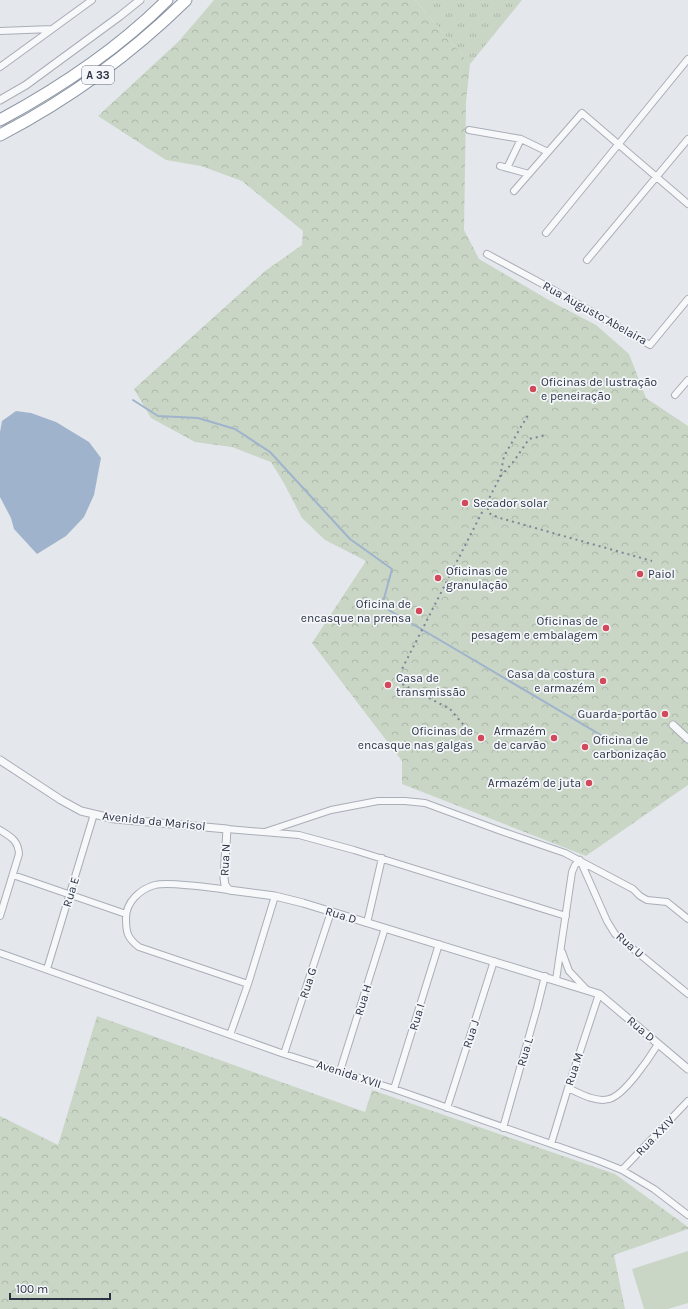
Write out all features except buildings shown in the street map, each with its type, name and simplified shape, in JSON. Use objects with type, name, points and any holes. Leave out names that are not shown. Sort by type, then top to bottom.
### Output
[{"type":"highway","points":[[61,85],[159,0]]},
{"type":"highway","name":"A 33","points":[[0,120],[61,85],[122,40],[167,0]]},
{"type":"highway","name":"A 33","points":[[0,135],[56,103],[103,71],[144,39],[186,0]]},
{"type":"street","points":[[0,67],[92,0]]},
{"type":"street","points":[[0,100],[26,85],[140,0]]},
{"type":"street","points":[[0,31],[53,29]]},
{"type":"street","points":[[546,233],[688,59]]},
{"type":"street","points":[[514,191],[582,113],[688,204]]},
{"type":"street","points":[[469,130],[521,139],[548,152]]},
{"type":"street","points":[[507,168],[521,139]]},
{"type":"street","points":[[587,260],[688,139]]},
{"type":"street","points":[[500,166],[529,174]]},
{"type":"street","name":"Rua Augusto Abelaira","points":[[487,254],[650,345],[688,299]]},
{"type":"street","points":[[675,395],[688,380]]},
{"type":"street","points":[[673,725],[688,739]]},
{"type":"street","name":"Avenida da Marisol","points":[[0,760],[61,800],[81,811],[115,819],[227,829]]},
{"type":"street","points":[[265,832],[331,810],[378,801],[424,803],[501,832],[565,853],[634,889],[640,896],[647,900],[667,902],[688,919]]},
{"type":"street","name":"Rua E","points":[[47,969],[94,814]]},
{"type":"street","points":[[227,829],[299,835],[382,858],[566,916]]},
{"type":"street","name":"Rua N","points":[[227,829],[224,878],[225,885],[229,890]]},
{"type":"street","points":[[0,830],[12,838],[18,845],[19,854],[0,916]]},
{"type":"street","points":[[367,923],[382,858]]},
{"type":"street","points":[[556,980],[572,872],[575,865],[580,860]]},
{"type":"street","name":"Rua U","points":[[580,860],[604,914],[615,934],[688,994]]},
{"type":"street","points":[[13,874],[126,914],[126,931],[131,942],[139,947],[248,984]]},
{"type":"street","name":"Rua D","points":[[126,914],[131,901],[141,892],[156,885],[173,884],[229,890],[274,896],[303,903],[545,976],[599,994],[688,1069]]},
{"type":"street","points":[[230,1035],[248,984],[274,896]]},
{"type":"street","name":"Rua G","points":[[284,1054],[331,912]]},
{"type":"street","name":"Rua H","points":[[340,1072],[385,928]]},
{"type":"street","name":"Rua I","points":[[394,1089],[439,944]]},
{"type":"street","points":[[561,946],[569,971],[586,989]]},
{"type":"street","name":"Avenida XVII","points":[[0,953],[284,1054],[394,1089],[622,1170],[654,1189],[688,1215]]},
{"type":"street","name":"Rua J","points":[[447,1108],[494,961]]},
{"type":"street","name":"Rua L","points":[[503,1128],[545,976]]},
{"type":"street","name":"Rua M","points":[[551,1144],[599,994]]},
{"type":"street","points":[[568,1088],[597,1099],[608,1100],[616,1097],[641,1070],[658,1044]]},
{"type":"street","name":"Rua XXIV","points":[[622,1170],[688,1101]]},
{"type":"green space","points":[[214,0],[415,0],[470,64],[466,102],[464,230],[479,259],[552,302],[596,325],[629,354],[646,398],[688,426],[688,785],[586,856],[402,784],[402,761],[312,643],[366,561],[325,540],[302,518],[271,462],[232,447],[195,442],[151,418],[134,389],[265,271],[302,245],[303,231],[242,181],[201,166],[166,160],[98,116],[179,41]]},
{"type":"green space","points":[[415,0],[522,0],[470,64]]},
{"type":"green space","points":[[97,1016],[365,1112],[372,1090],[615,1174],[688,1227],[688,1229],[614,1255],[625,1309],[0,1309],[0,1116],[58,1145]]},
{"type":"green space","points":[[688,1251],[688,1303],[668,1309],[644,1309],[632,1269]]},
{"type":"water","points":[[16,411],[31,413],[56,422],[89,442],[101,458],[94,495],[84,517],[66,536],[37,554],[14,529],[11,518],[0,497],[0,432],[2,421]]},
{"type":"waterway","points":[[133,400],[158,416],[198,418],[235,429],[270,452],[350,539],[392,569],[382,606],[611,741]]},
{"type":"railway","points":[[500,477],[504,456],[528,415]]},
{"type":"railway","points":[[467,729],[450,709],[402,684],[401,671],[500,477],[514,461],[529,439],[546,435]]},
{"type":"railway","points":[[488,502],[488,512],[500,518],[652,561]]},
{"type":"place","name":"Oficinas de lustração e peneiração","points":[[533,389]]},
{"type":"place","name":"Secador solar","points":[[465,503]]},
{"type":"place","name":"Paiol","points":[[640,574]]},
{"type":"place","name":"Oficinas de granulação","points":[[438,578]]},
{"type":"place","name":"Oficina de encasque na prensa","points":[[419,611]]},
{"type":"place","name":"Oficinas de pesagem e embalagem","points":[[606,628]]},
{"type":"place","name":"Casa da costura e armazém","points":[[603,681]]},
{"type":"place","name":"Casa de transmissão","points":[[388,685]]},
{"type":"place","name":"Guarda-portão","points":[[665,714]]},
{"type":"place","name":"Oficinas de encasque nas galgas","points":[[481,738]]},
{"type":"place","name":"Armazém de carvão","points":[[554,738]]},
{"type":"place","name":"Oficina de carbonização","points":[[585,747]]},
{"type":"place","name":"Armazém de juta","points":[[589,783]]}]
